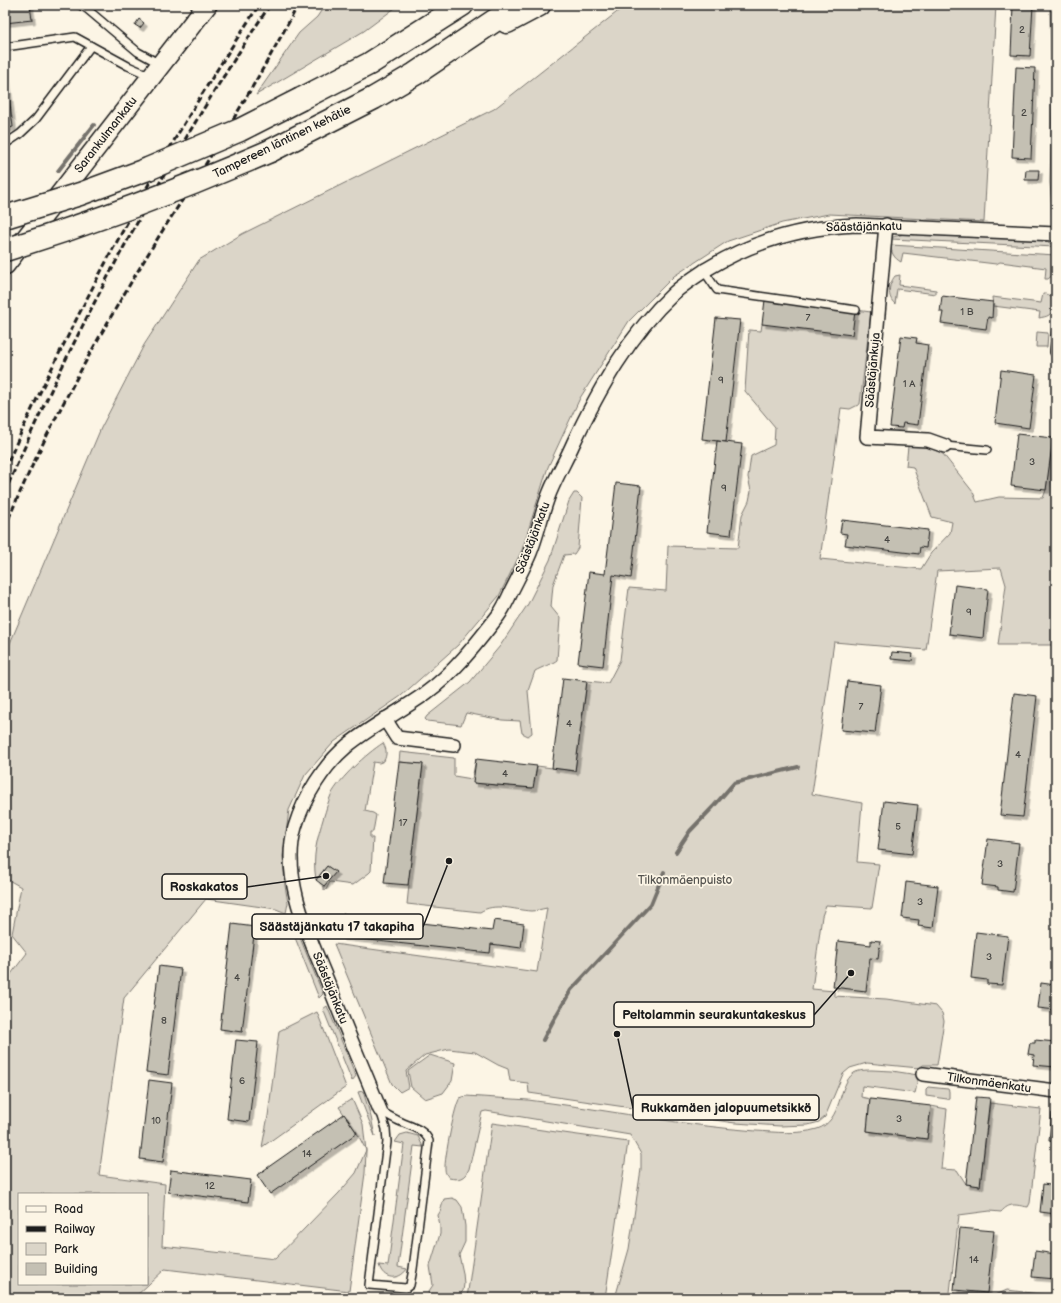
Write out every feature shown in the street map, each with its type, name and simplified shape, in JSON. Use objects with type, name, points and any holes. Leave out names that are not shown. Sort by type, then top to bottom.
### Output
[{"type":"highway","points":[[5,217],[80,194],[148,169],[240,130],[368,64],[462,5]]},
{"type":"highway","name":"Tampereen läntinen kehätie","points":[[5,250],[114,214],[270,151],[374,98],[415,74],[518,5]]},
{"type":"highway","points":[[447,53],[539,5]]},
{"type":"main road","name":"Sarankulmankatu","points":[[5,265],[207,5]]},
{"type":"street","name":"Säästäjänkatu","points":[[380,1110],[303,922],[292,871],[291,855],[294,829],[303,807],[319,776],[346,746],[428,692],[455,668],[502,612],[530,554],[549,494],[600,389],[634,339],[660,306],[681,287],[704,271],[742,250],[795,232],[832,226],[886,225],[1056,234]]},
{"type":"street","name":"Säästäjänkuja","points":[[886,225],[867,437],[928,440],[945,446]]},
{"type":"street","points":[[385,719],[396,738],[454,745]]},
{"type":"street","name":"Tilkonmäenkatu","points":[[923,1074],[1056,1091]]},
{"type":"lane","points":[[80,5],[87,9],[138,52],[156,70]]},
{"type":"lane","points":[[5,47],[75,37],[128,66],[156,70]]},
{"type":"lane","points":[[5,144],[20,134],[36,119],[91,46]]},
{"type":"lane","points":[[704,271],[717,290],[716,298]]},
{"type":"lane","points":[[717,290],[856,310]]},
{"type":"lane","points":[[1054,352],[1056,332]]},
{"type":"lane","points":[[945,446],[987,450]]},
{"type":"lane","points":[[380,1110],[396,1120],[421,1131],[429,1141],[413,1269],[410,1284],[406,1288],[370,1284],[387,1142],[386,1128],[380,1110]]},
{"type":"green space","points":[[325,5],[399,5],[364,31],[256,95],[299,33],[317,17]]},
{"type":"green space","points":[[626,5],[996,5],[984,222],[829,214],[782,223],[728,241],[674,276],[629,321],[580,398],[548,467],[522,550],[499,596],[458,645],[401,696],[334,742],[305,775],[289,810],[283,856],[288,903],[286,913],[276,909],[206,899],[124,998],[99,1175],[165,1184],[162,1246],[275,1259],[339,1193],[356,1173],[366,1150],[365,1173],[349,1291],[165,1269],[148,1285],[148,1193],[18,1193],[18,1285],[148,1285],[134,1298],[5,1298],[5,982],[27,953],[12,934],[21,887],[5,878],[5,670],[8,648],[101,428],[144,345],[199,260],[242,234],[494,109]]},
{"type":"green space","points":[[1055,5],[1056,80],[1053,79],[1051,64],[1050,10],[1055,11]]},
{"type":"green space","points":[[1052,103],[1056,104],[1056,224],[1053,224],[1050,182]]},
{"type":"green space","points":[[904,234],[1031,239],[1047,242],[1055,247],[891,239]]},
{"type":"green space","points":[[891,245],[1056,255],[1054,274],[1048,279],[1045,279],[1046,268],[1000,262],[996,264],[903,253],[901,262],[893,255]]},
{"type":"green space","points":[[900,275],[899,285],[936,290],[936,294],[897,289],[895,304],[892,301],[889,291],[895,276]]},
{"type":"green space","points":[[1043,294],[1049,295],[1053,299],[1053,308],[1051,313],[1044,317],[1039,318],[1040,312],[993,306],[992,297],[1041,303]]},
{"type":"green space","name":"Tilkonmäenpuisto","points":[[856,310],[871,312],[860,404],[850,409],[841,408],[820,559],[921,569],[931,553],[950,533],[952,522],[932,517],[913,467],[906,466],[908,446],[927,446],[943,454],[973,492],[977,502],[999,497],[1043,498],[1046,490],[1056,411],[1056,645],[998,645],[1006,585],[1001,568],[937,571],[926,650],[834,642],[812,794],[862,803],[857,862],[879,864],[872,908],[826,905],[822,916],[812,989],[834,991],[834,996],[886,999],[936,1006],[942,1013],[944,1021],[937,1065],[923,1065],[919,1068],[867,1063],[850,1068],[843,1074],[825,1117],[819,1122],[808,1125],[780,1126],[735,1123],[529,1093],[528,1083],[510,1081],[508,1069],[475,1052],[449,1049],[425,1055],[406,1071],[409,1087],[400,1092],[392,1084],[334,944],[537,972],[547,908],[531,911],[504,907],[492,907],[480,912],[407,904],[423,764],[399,762],[400,752],[454,758],[454,776],[472,779],[476,759],[474,783],[532,788],[537,766],[575,771],[587,681],[608,683],[620,660],[629,588],[666,591],[668,546],[738,548],[742,515],[749,501],[751,491],[748,477],[751,456],[774,445],[775,427],[745,391],[749,330],[761,331],[762,324]]},
{"type":"green space","points":[[1037,332],[1048,333],[1047,347],[1036,347]]},
{"type":"green space","points":[[574,493],[577,493],[582,498],[578,548],[574,554],[564,555],[553,585],[551,607],[560,618],[557,660],[535,671],[528,691],[532,733],[528,736],[522,733],[520,721],[502,720],[466,713],[461,725],[427,721],[425,719],[427,716],[470,682],[500,646],[528,604],[550,560],[569,501]]},
{"type":"green space","points":[[383,743],[386,750],[386,756],[384,761],[379,763],[373,762],[365,811],[376,815],[373,832],[370,832],[370,838],[373,838],[371,871],[353,885],[330,882],[326,890],[324,890],[324,886],[335,872],[327,866],[316,880],[315,855],[319,833],[331,795],[347,774],[361,760]]},
{"type":"green space","points":[[296,928],[323,994],[319,998],[292,930]]},
{"type":"green space","points":[[327,1006],[356,1076],[352,1081],[323,1009]]},
{"type":"green space","points":[[317,1012],[346,1087],[262,1147],[268,1116],[279,1031]]},
{"type":"green space","points":[[430,1055],[455,1063],[452,1081],[443,1093],[425,1099],[411,1087],[408,1071]]},
{"type":"green space","points":[[863,1070],[918,1075],[915,1093],[862,1086],[861,1097],[870,1099],[867,1131],[927,1139],[931,1106],[947,1109],[941,1169],[957,1170],[966,1184],[980,1186],[990,1103],[1041,1109],[1030,1203],[1028,1207],[1010,1205],[1001,1212],[990,1211],[959,1215],[950,1292],[966,1298],[615,1298],[629,1249],[641,1169],[641,1154],[630,1135],[486,1111],[482,1112],[469,1169],[467,1172],[463,1177],[456,1179],[449,1178],[445,1172],[448,1144],[455,1110],[460,1098],[466,1096],[528,1100],[730,1129],[794,1133],[817,1129],[825,1125],[836,1111],[845,1086],[854,1073]]},
{"type":"green space","points":[[928,1087],[948,1089],[949,1098],[926,1096],[926,1089]]},
{"type":"green space","points":[[363,1091],[371,1117],[375,1136],[358,1092]]},
{"type":"green space","points":[[352,1099],[363,1124],[366,1150],[357,1133],[339,1107]]},
{"type":"green space","points":[[492,1123],[628,1142],[605,1298],[467,1298]]},
{"type":"green space","points":[[407,1133],[418,1136],[423,1147],[414,1146],[398,1267],[407,1269],[400,1276],[392,1277],[384,1274],[379,1265],[388,1266],[404,1144],[395,1142],[400,1135]]},
{"type":"green space","points":[[452,1198],[457,1200],[462,1207],[465,1226],[465,1242],[459,1255],[463,1273],[463,1291],[460,1294],[460,1298],[430,1298],[429,1291],[433,1285],[430,1266],[440,1234],[438,1215],[444,1199]]},
{"type":"green space","points":[[1007,1290],[1056,1296],[1056,1298],[989,1298]]},
{"type":"building","points":[[5,5],[30,5],[32,20],[5,23]]},
{"type":"building","points":[[1013,5],[1033,5],[1030,56],[1011,55]]},
{"type":"building","points":[[139,19],[144,23],[140,28],[135,25]]},
{"type":"building","points":[[5,65],[13,127],[5,129]]},
{"type":"building","points":[[1016,67],[1035,68],[1031,158],[1012,157]]},
{"type":"building","points":[[1026,170],[1039,170],[1038,180],[1025,180]]},
{"type":"building","points":[[942,296],[993,302],[992,318],[988,317],[986,329],[941,323],[943,312],[940,312]]},
{"type":"building","points":[[765,300],[855,311],[852,335],[762,324]]},
{"type":"building","points":[[716,318],[740,320],[726,442],[702,439]]},
{"type":"building","points":[[901,336],[917,338],[916,343],[928,345],[918,425],[903,423],[902,428],[890,427]]},
{"type":"building","points":[[1001,370],[1036,375],[1029,428],[995,423]]},
{"type":"building","points":[[1017,434],[1053,438],[1046,490],[1011,486]]},
{"type":"building","points":[[717,441],[742,444],[731,535],[707,532]]},
{"type":"building","points":[[616,483],[641,486],[631,578],[613,575],[603,666],[578,663],[589,572],[605,574]]},
{"type":"building","points":[[842,520],[928,530],[926,548],[920,547],[919,554],[845,545],[847,534],[840,533]]},
{"type":"building","points":[[955,585],[988,589],[983,638],[949,634]]},
{"type":"building","points":[[892,652],[913,654],[912,661],[891,659]]},
{"type":"building","points":[[563,678],[587,681],[575,771],[552,768]]},
{"type":"building","points":[[847,681],[881,685],[875,733],[841,730]]},
{"type":"building","points":[[1014,693],[1037,696],[1023,817],[1000,815]]},
{"type":"building","points":[[476,759],[537,766],[533,788],[473,783]]},
{"type":"building","points":[[399,762],[423,764],[408,885],[384,883]]},
{"type":"building","points":[[884,801],[918,805],[912,854],[878,850]]},
{"type":"building","points":[[988,839],[1019,843],[1013,892],[998,890],[998,887],[982,885]]},
{"type":"building","points":[[327,866],[336,872],[324,886],[316,880]]},
{"type":"building","points":[[906,882],[938,886],[933,928],[918,926],[919,920],[902,918]]},
{"type":"building","points":[[343,914],[492,931],[494,920],[524,924],[521,948],[491,944],[490,953],[340,937]]},
{"type":"building","points":[[232,924],[255,927],[242,1032],[220,1029]]},
{"type":"building","points":[[976,932],[1008,936],[1002,985],[987,984],[987,980],[971,978]]},
{"type":"building","points":[[871,940],[880,941],[878,959],[870,958],[866,991],[833,987],[838,941],[871,945]]},
{"type":"building","points":[[159,966],[181,969],[168,1075],[146,1072]]},
{"type":"building","points":[[1041,983],[1056,985],[1056,1010],[1038,1008]]},
{"type":"building","points":[[236,1040],[258,1042],[249,1122],[227,1119]]},
{"type":"building","points":[[1035,1040],[1056,1042],[1056,1067],[1033,1065],[1034,1055],[1028,1054],[1030,1043],[1035,1043]]},
{"type":"building","points":[[149,1080],[172,1083],[163,1162],[140,1159]]},
{"type":"building","points":[[976,1097],[990,1098],[980,1186],[966,1184]]},
{"type":"building","points":[[870,1099],[931,1106],[927,1139],[867,1131]]},
{"type":"building","points":[[1052,1113],[1056,1114],[1056,1142],[1049,1141]]},
{"type":"building","points":[[344,1114],[357,1133],[270,1194],[257,1175]]},
{"type":"building","points":[[171,1170],[251,1180],[248,1202],[168,1192]]},
{"type":"building","points":[[1043,1184],[1056,1186],[1056,1214],[1040,1212]]},
{"type":"building","points":[[960,1228],[994,1231],[987,1293],[954,1290]]},
{"type":"building","points":[[1035,1251],[1056,1254],[1056,1279],[1032,1277]]},
{"type":"waterway","points":[[58,171],[94,125]]},
{"type":"waterway","points":[[676,852],[690,831],[734,783],[798,767]]},
{"type":"waterway","points":[[543,1040],[571,990],[651,904],[664,872]]},
{"type":"railway","points":[[5,469],[59,354],[111,252],[182,127],[259,5]]},
{"type":"railway","points":[[5,492],[63,366],[126,242],[195,122],[270,5]]},
{"type":"railway","points":[[5,527],[55,419],[112,314],[153,246],[237,114],[298,5]]},
{"type":"place","name":"Säästäjänkatu 17 takapiha","points":[[449,861]]},
{"type":"place","name":"Roskakatos","points":[[326,876]]},
{"type":"place","name":"Peltolammin seurakuntakeskus","points":[[851,973]]},
{"type":"place","name":"Rukkamäen jalopuumetsikkö","points":[[617,1034]]}]
